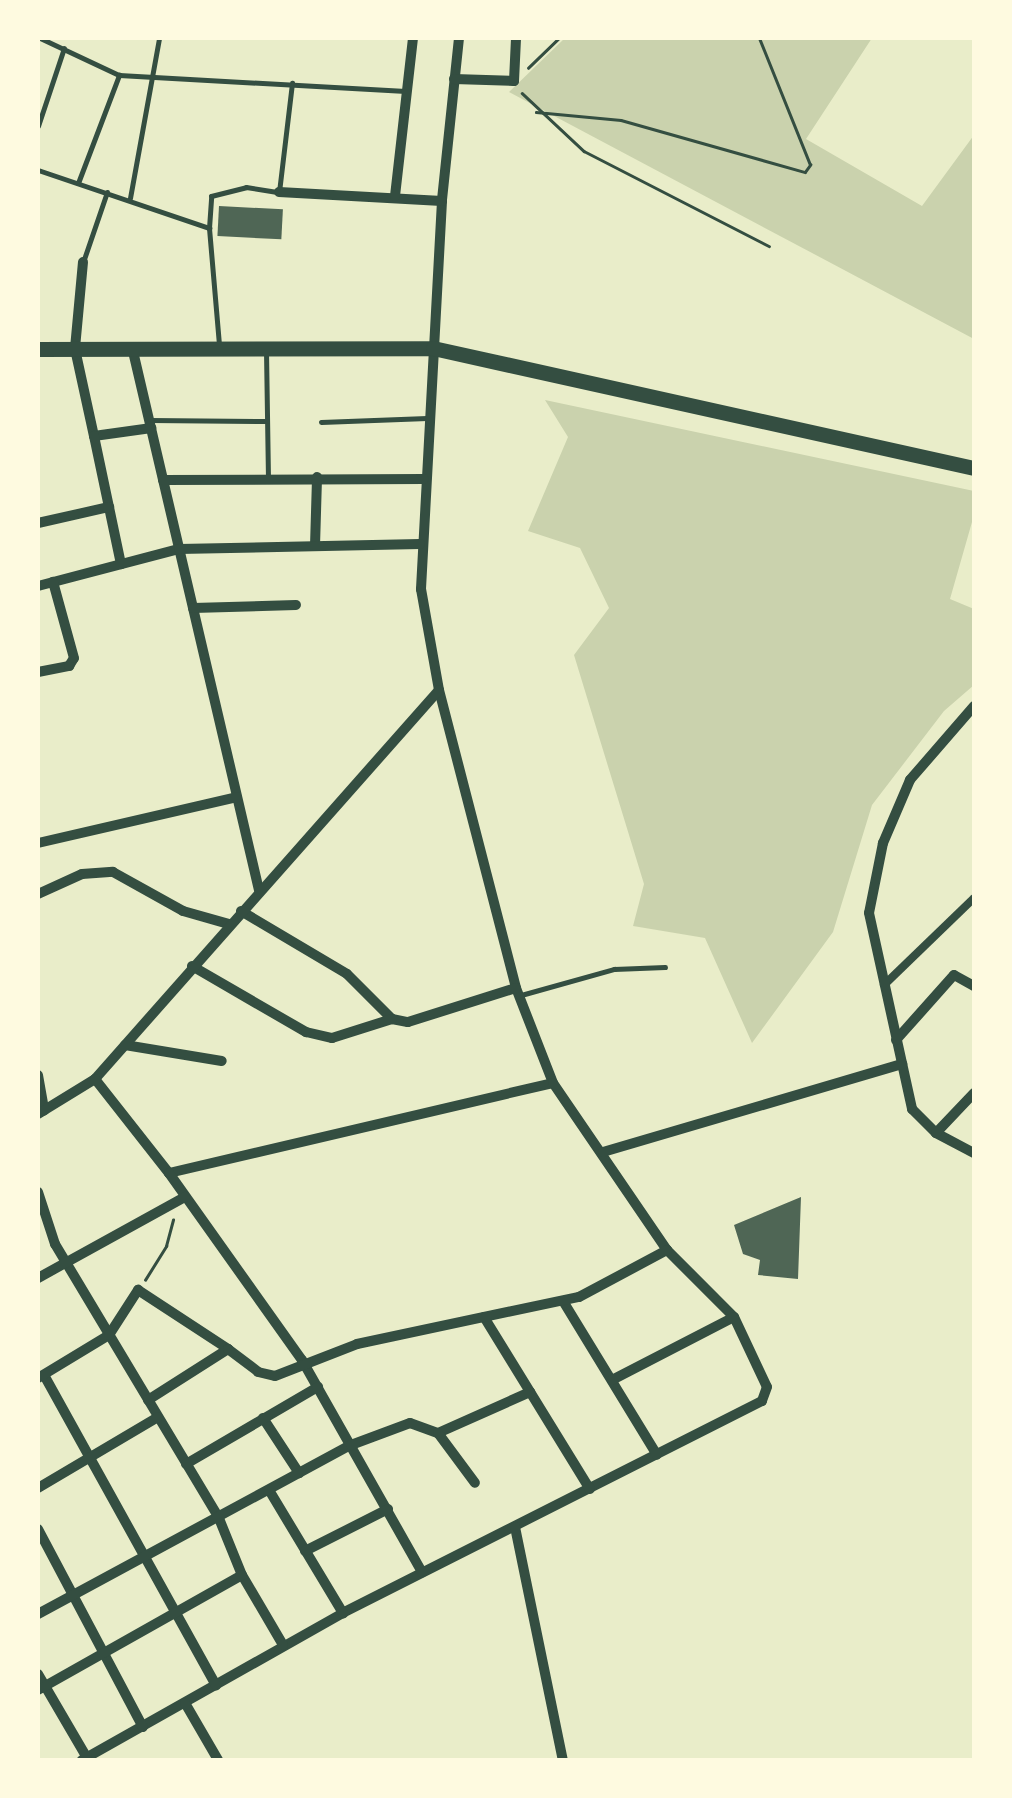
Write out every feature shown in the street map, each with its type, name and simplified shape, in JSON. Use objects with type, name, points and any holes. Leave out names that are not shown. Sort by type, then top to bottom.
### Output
[{"type":"main road","points":[[38,349],[433,348],[974,468]]},
{"type":"street","points":[[394,196],[412,38]]},
{"type":"street","points":[[38,1674],[40,1688],[84,1759],[283,1645],[762,1402],[764,1372],[734,1316],[667,1250],[553,1083],[517,992],[439,690],[420,544],[442,201],[459,38]]},
{"type":"street","points":[[454,79],[514,81],[516,38]]},
{"type":"street","points":[[279,192],[442,201]]},
{"type":"street","points":[[83,262],[75,349],[121,564]]},
{"type":"street","points":[[132,348],[259,890]]},
{"type":"street","points":[[94,436],[150,424]]},
{"type":"street","points":[[315,546],[316,477]]},
{"type":"street","points":[[163,480],[424,479]]},
{"type":"street","points":[[38,523],[109,507]]},
{"type":"street","points":[[38,586],[179,549],[420,544]]},
{"type":"street","points":[[38,672],[69,666],[74,658],[53,582]]},
{"type":"street","points":[[193,608],[296,605]]},
{"type":"street","points":[[38,1075],[41,1112],[95,1079],[439,690]]},
{"type":"street","points":[[974,706],[910,780],[883,844],[870,914],[881,988],[912,1109],[936,1133],[974,1153]]},
{"type":"street","points":[[38,843],[237,797]]},
{"type":"street","points":[[38,894],[82,874],[112,872],[183,911],[229,924]]},
{"type":"street","points":[[881,988],[974,898]]},
{"type":"street","points":[[241,910],[347,974],[392,1019]]},
{"type":"street","points":[[192,966],[306,1032],[332,1038],[392,1019],[408,1022],[517,992]]},
{"type":"street","points":[[896,1040],[954,975],[974,986]]},
{"type":"street","points":[[125,1044],[222,1061]]},
{"type":"street","points":[[603,1152],[902,1064]]},
{"type":"street","points":[[95,1079],[169,1173],[302,1360],[422,1572]]},
{"type":"street","points":[[169,1173],[553,1083]]},
{"type":"street","points":[[936,1133],[974,1093]]},
{"type":"street","points":[[38,1192],[65,1261],[218,1516],[242,1575],[283,1645]]},
{"type":"street","points":[[38,1278],[184,1196]]},
{"type":"street","points":[[216,1686],[173,1616],[90,1456],[41,1377],[110,1336],[138,1290],[270,1376],[302,1360],[563,1301],[606,1287],[667,1250]]},
{"type":"street","points":[[563,1301],[657,1455]]},
{"type":"street","points":[[484,1316],[590,1489]]},
{"type":"street","points":[[612,1380],[734,1316]]},
{"type":"street","points":[[148,1400],[228,1349]]},
{"type":"street","points":[[186,1464],[318,1387]]},
{"type":"street","points":[[438,1433],[530,1392]]},
{"type":"street","points":[[38,1488],[158,1417]]},
{"type":"street","points":[[263,1418],[299,1473]]},
{"type":"street","points":[[38,1614],[350,1445],[410,1424],[438,1433],[475,1484]]},
{"type":"street","points":[[268,1490],[343,1614]]},
{"type":"street","points":[[305,1551],[388,1509]]},
{"type":"street","points":[[515,1527],[563,1760]]},
{"type":"street","points":[[38,1529],[144,1727]]},
{"type":"street","points":[[40,1688],[242,1575]]},
{"type":"street","points":[[185,1703],[218,1760]]},
{"type":"lane","points":[[41,38],[119,75],[154,80],[292,83],[406,91]]},
{"type":"lane","points":[[130,198],[160,38]]},
{"type":"lane","points":[[38,126],[64,48]]},
{"type":"lane","points":[[78,183],[119,75]]},
{"type":"lane","points":[[220,347],[208,228],[211,196],[246,187],[279,192],[292,83]]},
{"type":"lane","points":[[38,170],[130,198],[208,228]]},
{"type":"lane","points":[[83,262],[107,192]]},
{"type":"lane","points":[[266,346],[268,478]]},
{"type":"lane","points":[[320,422],[428,418]]},
{"type":"lane","points":[[150,424],[267,421]]},
{"type":"lane","points":[[517,992],[614,969],[665,967]]},
{"type":"path","points":[[560,38],[514,81],[536,112],[584,151],[768,246]]},
{"type":"path","points":[[536,112],[621,120],[805,172],[810,165],[759,38]]},
{"type":"path","points":[[138,1290],[166,1246],[171,1204]]},
{"type":"green space","points":[[565,38],[872,38],[806,139],[922,206],[974,135],[974,339],[509,92]]},
{"type":"green space","points":[[545,400],[974,491],[974,515],[950,599],[974,609],[974,685],[944,711],[872,805],[833,932],[752,1043],[705,938],[633,926],[644,884],[574,655],[609,608],[580,548],[528,531],[568,437]]},
{"type":"building","points":[[219,206],[283,209],[281,239],[217,236]]},
{"type":"building","points":[[801,1197],[798,1279],[758,1275],[760,1260],[743,1254],[734,1225]]}]
